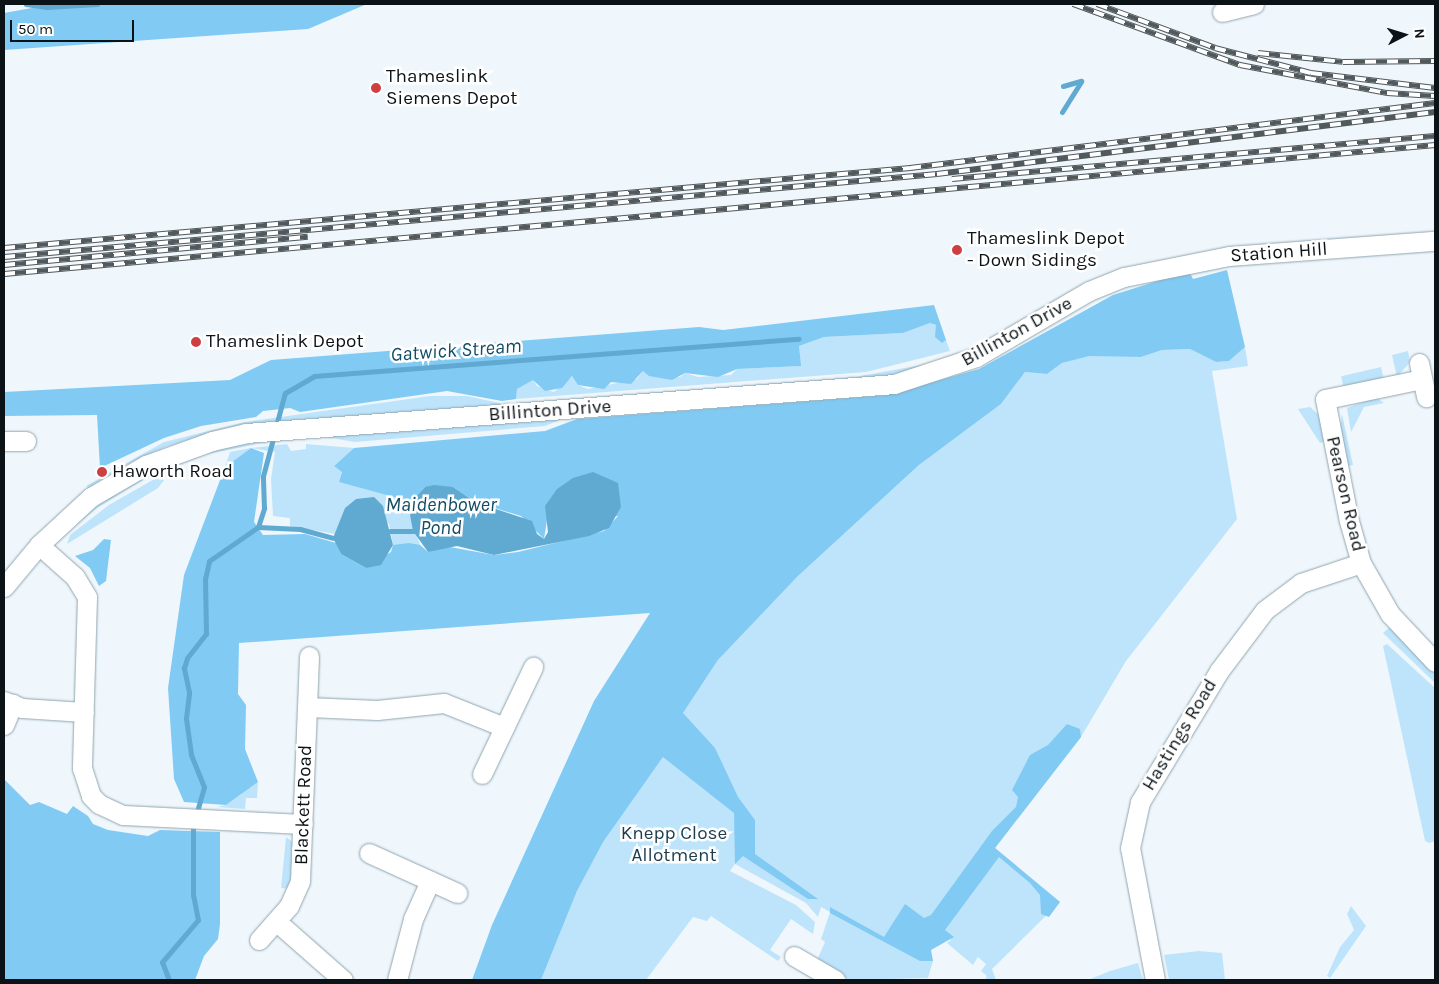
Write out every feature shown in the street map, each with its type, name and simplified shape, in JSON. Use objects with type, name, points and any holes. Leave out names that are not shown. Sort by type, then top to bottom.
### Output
[{"type":"street","points":[[1222,12],[1254,4]]},
{"type":"street","name":"Station Hill","points":[[1124,277],[1229,256],[1435,241]]},
{"type":"street","name":"Billinton Drive","points":[[4,587],[39,545],[70,514],[119,478],[193,446],[256,433],[288,430],[894,384],[976,357],[1082,296],[1124,277]]},
{"type":"street","name":"Pearson Road","points":[[1422,380],[1317,401],[1361,563],[1396,622],[1435,662]]},
{"type":"street","points":[[4,441],[26,441]]},
{"type":"street","points":[[39,545],[75,577],[87,597],[82,768],[91,796],[99,804],[123,815],[304,824]]},
{"type":"street","name":"Hastings Road","points":[[1155,980],[1130,848],[1140,802],[1219,671],[1265,610],[1301,583],[1361,563]]},
{"type":"street","name":"Blackett Road","points":[[260,940],[277,922],[298,890],[304,824],[309,656]]},
{"type":"street","points":[[482,774],[533,667]]},
{"type":"street","points":[[4,725],[8,703],[84,712]]},
{"type":"street","points":[[308,707],[377,710],[444,703],[504,727]]},
{"type":"street","points":[[369,853],[457,893]]},
{"type":"street","points":[[397,980],[413,919],[430,881]]},
{"type":"street","points":[[277,922],[343,980]]},
{"type":"street","points":[[794,956],[836,980]]},
{"type":"green space","points":[[930,323],[936,325],[942,343],[946,340],[950,351],[866,372],[516,399],[517,389],[533,379],[537,386],[554,392],[573,376],[578,385],[588,389],[637,379],[643,371],[655,377],[680,377],[685,373],[698,377],[731,375],[737,369],[800,366],[799,346],[824,337],[903,333]]},
{"type":"green space","name":"Knepp Close Allotment","points":[[1245,347],[1248,366],[1212,371],[1237,519],[1126,661],[1081,737],[995,848],[1060,902],[992,969],[996,980],[985,980],[987,976],[981,971],[986,964],[978,957],[973,965],[947,943],[951,940],[945,931],[921,961],[933,961],[928,978],[852,980],[841,977],[817,960],[825,942],[821,939],[830,912],[821,907],[818,917],[806,903],[735,864],[730,871],[796,905],[815,922],[813,934],[791,919],[770,950],[781,957],[778,961],[711,916],[707,921],[693,917],[646,980],[541,980],[577,891],[603,841],[663,757],[663,743],[718,660],[798,576],[919,465],[1001,404],[1025,372],[1047,374],[1062,363],[1089,355],[1141,357],[1162,350],[1190,349],[1216,362],[1229,361]]},
{"type":"green space","points":[[1408,351],[1410,362],[1397,377],[1392,355]]},
{"type":"green space","points":[[927,364],[892,377],[224,429],[165,447],[121,467],[89,488],[86,486],[164,442],[245,422],[430,396],[467,396],[504,404],[855,377]]},
{"type":"green space","points":[[1381,367],[1384,380],[1344,389],[1341,376]]},
{"type":"green space","points":[[1376,397],[1384,403],[1364,407],[1351,432],[1347,408]]},
{"type":"green space","points":[[1310,407],[1321,417],[1328,441],[1320,443],[1298,409]]},
{"type":"green space","points":[[1342,414],[1353,465],[1347,466],[1340,432]]},
{"type":"green space","points":[[567,417],[545,426],[355,442],[313,435]]},
{"type":"green space","points":[[287,438],[207,454],[151,475],[97,508],[65,534],[96,504],[150,471],[207,450]]},
{"type":"green space","points":[[287,444],[291,451],[306,449],[306,444],[354,448],[334,466],[342,471],[339,482],[414,499],[410,515],[420,545],[393,545],[389,524],[356,499],[345,508],[335,534],[290,526],[290,518],[273,516],[271,479],[275,452],[251,448]]},
{"type":"green space","points":[[251,448],[225,467],[230,452]]},
{"type":"green space","points":[[163,474],[165,479],[158,488],[67,544],[70,535],[109,505]]},
{"type":"green space","points":[[1390,627],[1435,672],[1435,683],[1383,633]]},
{"type":"green space","points":[[1387,644],[1435,688],[1435,841],[1429,843],[1425,841],[1383,646]]},
{"type":"green space","points":[[258,782],[257,798],[246,798],[245,809],[217,807],[226,805]]},
{"type":"green space","points":[[286,837],[294,843],[295,854],[290,889],[281,888]]},
{"type":"green space","points":[[1351,906],[1366,926],[1330,978],[1327,976],[1340,947],[1354,930],[1347,914]]},
{"type":"green space","points":[[1199,951],[1222,953],[1225,980],[1169,980],[1164,955]]},
{"type":"green space","points":[[1138,963],[1143,980],[1088,980],[1110,971]]},
{"type":"shaded area","points":[[54,4],[367,4],[308,29],[4,50],[4,13]]},
{"type":"shaded area","points":[[1227,270],[1245,347],[1229,361],[1216,362],[1190,349],[1162,350],[1141,357],[1089,356],[1062,363],[1047,374],[1025,372],[1001,404],[919,465],[798,576],[718,660],[683,713],[715,748],[738,797],[755,820],[755,854],[818,899],[808,899],[743,856],[735,864],[734,813],[663,757],[603,842],[577,891],[541,980],[472,980],[492,925],[594,701],[650,613],[239,643],[238,694],[246,705],[245,749],[258,782],[226,805],[184,802],[174,779],[168,688],[184,575],[225,467],[251,448],[264,453],[254,522],[263,535],[305,534],[336,543],[341,554],[366,568],[391,552],[393,545],[409,543],[420,545],[428,552],[444,546],[494,555],[518,552],[604,531],[618,516],[547,520],[544,539],[521,516],[475,502],[453,487],[425,487],[414,499],[398,498],[339,482],[342,472],[334,466],[354,448],[545,431],[577,419],[887,395],[979,369],[1113,295],[1167,278],[1190,273],[1193,279]]},
{"type":"shaded area","points":[[934,305],[946,340],[942,343],[935,337],[936,325],[930,323],[903,333],[824,337],[799,346],[801,366],[737,369],[718,377],[685,373],[672,380],[649,376],[643,371],[631,384],[611,382],[604,389],[578,385],[572,376],[562,388],[545,391],[533,380],[517,389],[516,399],[502,401],[447,391],[300,412],[290,408],[263,411],[256,417],[201,426],[164,438],[100,468],[97,415],[4,416],[4,392],[230,380],[271,360],[699,327],[723,330]]},
{"type":"shaded area","points":[[104,539],[111,540],[106,581],[99,586],[90,568],[75,556],[93,550]]},
{"type":"shaded area","points":[[1067,724],[1080,729],[1081,737],[995,848],[1060,902],[1049,917],[1041,914],[1040,895],[1030,883],[999,857],[945,930],[954,937],[931,950],[933,961],[920,961],[830,913],[830,907],[884,937],[905,904],[924,918],[931,915],[992,831],[1016,807],[1018,797],[1012,790],[1030,755],[1048,745]]},
{"type":"shaded area","points":[[4,779],[30,805],[39,802],[67,814],[73,806],[88,816],[93,824],[108,830],[148,836],[160,830],[220,832],[220,924],[218,939],[204,956],[195,980],[4,980]]},
{"type":"water","name":"Maidenbower Pond","points":[[593,472],[618,483],[621,507],[609,528],[589,536],[494,555],[457,546],[428,552],[413,531],[410,515],[414,499],[425,487],[434,485],[453,487],[475,502],[532,521],[537,534],[544,539],[548,532],[545,506],[557,489],[573,478]]},
{"type":"water","name":"Maidenbower Pond","points":[[374,497],[383,506],[393,545],[381,565],[366,568],[341,554],[333,538],[345,508],[356,499]]},
{"type":"waterway","points":[[26,4],[47,7],[97,4]]},
{"type":"waterway","points":[[1063,86],[1081,81]]},
{"type":"waterway","points":[[1062,112],[1081,81]]},
{"type":"waterway","name":"Gatwick Stream","points":[[276,426],[285,393],[314,376],[799,339]]},
{"type":"waterway","name":"Gatwick Stream","points":[[196,815],[204,787],[191,754],[186,718],[189,692],[184,668],[187,658],[206,634],[205,579],[209,561],[258,527],[264,508],[263,476],[274,435]]},
{"type":"waterway","points":[[258,527],[300,529],[333,538]]},
{"type":"waterway","points":[[390,531],[413,531]]},
{"type":"waterway","name":"Gatwick Stream","points":[[169,980],[162,962],[198,920],[193,895],[193,823]]},
{"type":"railway","points":[[1073,4],[1240,65],[1387,93],[1435,96]]},
{"type":"railway","points":[[1097,4],[1215,48],[1311,73],[1435,88]]},
{"type":"railway","points":[[1258,53],[1343,62],[1435,61]]},
{"type":"railway","points":[[4,248],[910,168],[1435,103]]},
{"type":"railway","points":[[4,257],[937,174],[1435,112]]},
{"type":"railway","points":[[952,179],[1435,136]]},
{"type":"railway","points":[[4,274],[1435,145]]},
{"type":"railway","points":[[4,265],[308,237]]},
{"type":"place","name":"Thameslink Siemens Depot","points":[[376,88]]},
{"type":"place","name":"Thameslink Depot - Down Sidings","points":[[957,250]]},
{"type":"place","name":"Thameslink Depot","points":[[196,342]]},
{"type":"place","name":"Haworth Road","points":[[102,472]]}]
